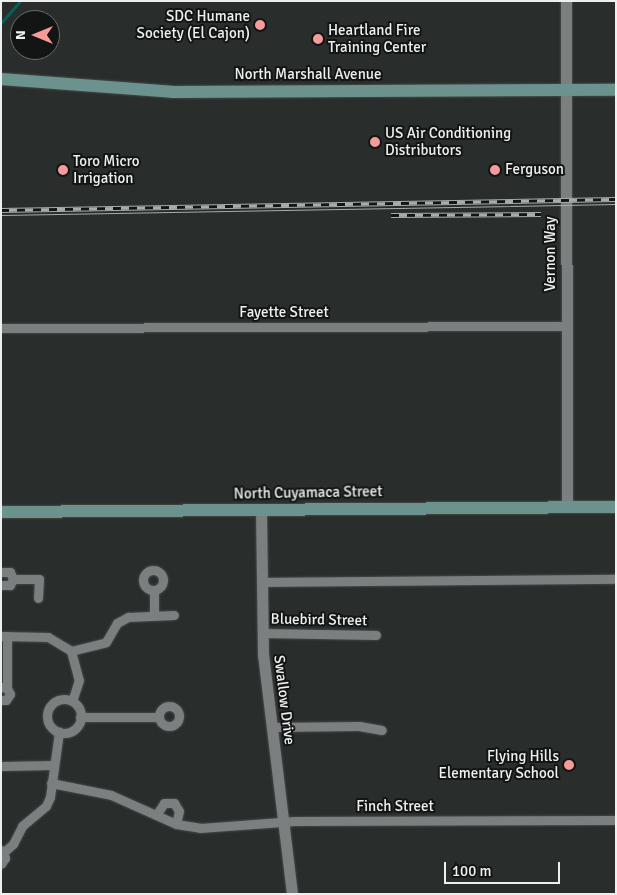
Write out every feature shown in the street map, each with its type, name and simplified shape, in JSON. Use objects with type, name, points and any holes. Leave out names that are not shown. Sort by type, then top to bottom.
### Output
[{"type":"main road","name":"North Marshall Avenue","points":[[1,79],[172,92],[566,93],[616,90]]},
{"type":"main road","name":"North Cuyamaca Street","points":[[1,512],[616,507]]},
{"type":"street","name":"Vernon Way","points":[[566,1],[567,506]]},
{"type":"street","name":"Fayette Street","points":[[1,328],[566,326]]},
{"type":"street","name":"Swallow Drive","points":[[261,510],[262,633],[292,894]]},
{"type":"street","points":[[1,572],[8,571],[14,579]]},
{"type":"street","points":[[1,585],[10,585],[14,579]]},
{"type":"street","points":[[14,579],[39,579],[38,598]]},
{"type":"street","points":[[261,582],[616,579]]},
{"type":"street","points":[[154,590],[154,615]]},
{"type":"street","points":[[71,651],[106,642],[117,623],[128,617],[174,615]]},
{"type":"street","name":"Bluebird Street","points":[[262,633],[376,635]]},
{"type":"street","points":[[1,700],[10,696],[4,687],[4,636],[48,637],[71,651],[79,680],[72,701]]},
{"type":"street","points":[[59,732],[74,729],[80,717],[78,708],[72,701]]},
{"type":"street","points":[[59,732],[48,721],[48,710],[55,702],[72,701]]},
{"type":"street","points":[[80,717],[159,717]]},
{"type":"street","points":[[272,727],[359,726],[382,730]]},
{"type":"street","points":[[1,864],[2,851],[13,844],[22,826],[46,806],[59,732]]},
{"type":"street","points":[[2,768],[53,765]]},
{"type":"street","name":"Finch Street","points":[[51,783],[111,795],[176,824],[200,828],[284,822],[616,820]]},
{"type":"street","points":[[156,815],[164,803],[174,803],[179,811],[176,824]]},
{"type":"waterway","points":[[1,23],[20,1]]},
{"type":"tram line","points":[[1,215],[616,204]]},
{"type":"railway","points":[[1,210],[616,199]]},
{"type":"railway","points":[[391,215],[541,214]]},
{"type":"place","name":"SDC Humane Society (El Cajon)","points":[[260,25]]},
{"type":"place","name":"Heartland Fire Training Center","points":[[318,39]]},
{"type":"place","name":"US Air Conditioning Distributors","points":[[375,142]]},
{"type":"place","name":"Toro Micro Irrigation","points":[[63,170]]},
{"type":"place","name":"Ferguson","points":[[495,170]]},
{"type":"place","name":"Flying Hills Elementary School","points":[[569,765]]}]
